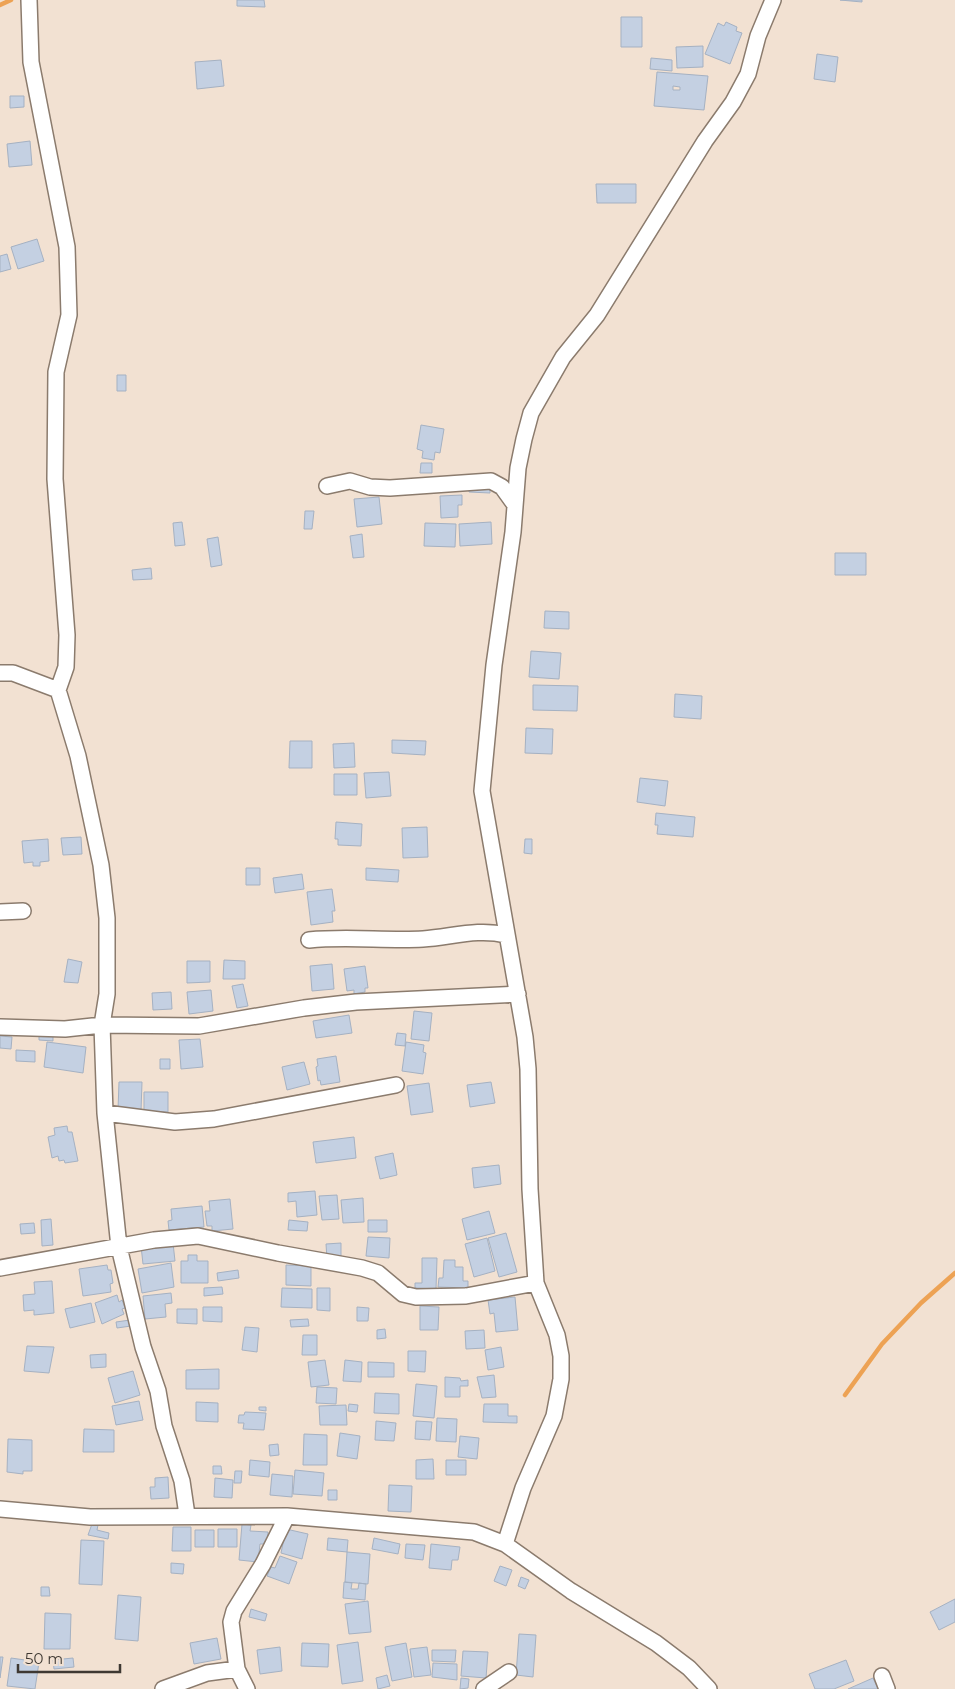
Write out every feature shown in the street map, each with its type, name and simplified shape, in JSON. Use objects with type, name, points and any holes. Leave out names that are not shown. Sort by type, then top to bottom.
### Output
[{"type":"street","points":[[29,0],[31,62],[67,248],[69,315],[56,372],[55,479],[67,635],[66,668],[58,690],[78,756],[102,865],[107,918],[105,948],[107,994],[102,1025],[105,1113],[120,1247],[143,1347],[158,1391],[164,1426],[182,1481],[187,1515]]},
{"type":"street","points":[[505,1544],[523,1488],[554,1416],[561,1379],[562,1356],[557,1335],[536,1283],[530,1189],[528,1069],[518,994],[506,935],[501,894],[482,791],[494,665],[518,468],[531,413],[563,357],[597,315],[705,140],[733,102],[748,74],[758,36],[772,0]]},
{"type":"street","points":[[327,486],[350,481],[370,487],[390,488],[491,481],[502,487],[515,505]]},
{"type":"street","points":[[0,673],[13,673],[58,690]]},
{"type":"street","points":[[0,912],[22,911]]},
{"type":"street","points":[[308,940],[339,937],[422,939],[478,932],[506,935]]},
{"type":"street","points":[[0,1027],[64,1029],[102,1025],[199,1026],[304,1008],[356,1002],[518,994]]},
{"type":"street","points":[[105,1113],[175,1122],[214,1119],[396,1085]]},
{"type":"street","points":[[0,1268],[154,1240],[198,1236],[362,1268],[378,1273],[403,1294],[416,1297],[466,1296],[536,1283]]},
{"type":"street","points":[[0,1508],[90,1518],[187,1515],[286,1516],[474,1532],[505,1544],[571,1590],[656,1643],[689,1668],[709,1689]]},
{"type":"street","points":[[247,1689],[237,1669],[231,1622],[234,1611],[263,1564],[286,1516]]},
{"type":"street","points":[[163,1689],[207,1673],[237,1669]]},
{"type":"street","points":[[484,1689],[509,1672]]},
{"type":"building","points":[[237,0],[264,0],[265,7],[237,6]]},
{"type":"building","points":[[840,0],[862,0],[862,2]]},
{"type":"building","points":[[621,17],[642,17],[642,47],[621,47]]},
{"type":"building","points":[[726,22],[737,27],[736,31],[742,33],[730,64],[705,54],[718,23],[724,26]]},
{"type":"building","points":[[703,46],[703,67],[677,68],[676,47]]},
{"type":"building","points":[[817,54],[838,57],[835,82],[814,79]]},
{"type":"building","points":[[651,58],[672,60],[672,71],[650,69]]},
{"type":"building","points":[[221,60],[224,86],[197,89],[195,62]]},
{"type":"building","points":[[657,72],[708,76],[704,110],[654,106]],"holes":[[[673,86],[680,87],[680,90],[673,90]]]},
{"type":"building","points":[[10,96],[24,96],[24,107],[10,108]]},
{"type":"building","points":[[30,141],[32,165],[9,167],[7,144]]},
{"type":"building","points":[[596,184],[636,184],[636,203],[597,203]]},
{"type":"building","points":[[37,239],[44,261],[18,269],[11,247]]},
{"type":"building","points":[[7,254],[11,269],[0,272],[0,256]]},
{"type":"building","points":[[117,375],[126,375],[126,391],[117,391]]},
{"type":"building","points":[[421,425],[444,429],[440,453],[435,452],[434,460],[422,458],[423,451],[417,449]]},
{"type":"building","points":[[421,463],[432,463],[432,473],[420,473]]},
{"type":"building","points":[[469,484],[490,485],[490,493],[469,492]]},
{"type":"building","points":[[462,495],[462,505],[458,505],[458,517],[441,518],[440,496]]},
{"type":"building","points":[[379,497],[382,524],[357,527],[354,499]]},
{"type":"building","points":[[305,511],[314,511],[312,529],[304,529]]},
{"type":"building","points":[[182,522],[185,545],[175,546],[173,523]]},
{"type":"building","points":[[491,522],[492,544],[460,546],[459,524]]},
{"type":"building","points":[[425,523],[456,524],[455,547],[424,546]]},
{"type":"building","points":[[362,534],[364,557],[353,558],[350,536]]},
{"type":"building","points":[[218,537],[222,565],[211,567],[207,539]]},
{"type":"building","points":[[835,553],[866,553],[866,575],[835,575]]},
{"type":"building","points":[[151,568],[152,579],[133,580],[132,570]]},
{"type":"building","points":[[545,611],[569,612],[569,629],[544,628]]},
{"type":"building","points":[[531,651],[561,653],[559,679],[529,677]]},
{"type":"building","points":[[533,685],[578,686],[577,711],[533,710]]},
{"type":"building","points":[[675,694],[702,696],[701,719],[674,717]]},
{"type":"building","points":[[526,728],[553,729],[552,754],[525,753]]},
{"type":"building","points":[[392,740],[426,741],[425,755],[392,753]]},
{"type":"building","points":[[290,741],[312,741],[312,768],[289,768]]},
{"type":"building","points":[[354,743],[355,767],[334,768],[333,744]]},
{"type":"building","points":[[389,772],[391,796],[366,798],[364,773]]},
{"type":"building","points":[[334,774],[357,774],[357,795],[334,795]]},
{"type":"building","points":[[640,778],[668,781],[665,806],[637,802]]},
{"type":"building","points":[[656,813],[695,817],[693,837],[657,834],[658,825],[655,825]]},
{"type":"building","points":[[336,822],[362,824],[361,846],[338,845],[338,839],[335,839]]},
{"type":"building","points":[[427,827],[428,857],[403,858],[402,828]]},
{"type":"building","points":[[81,837],[82,854],[63,855],[61,838]]},
{"type":"building","points":[[48,839],[49,861],[40,862],[40,866],[33,866],[33,862],[24,863],[22,841]]},
{"type":"building","points":[[525,839],[532,839],[532,854],[524,853]]},
{"type":"building","points":[[246,868],[260,868],[260,885],[246,885]]},
{"type":"building","points":[[366,868],[399,870],[398,882],[366,880]]},
{"type":"building","points":[[302,874],[304,889],[275,893],[273,878]]},
{"type":"building","points":[[332,889],[335,911],[332,911],[333,922],[311,925],[307,892]]},
{"type":"building","points":[[68,959],[82,962],[78,983],[64,982]]},
{"type":"building","points":[[224,960],[245,961],[245,979],[223,979]]},
{"type":"building","points":[[187,961],[210,961],[210,982],[187,983]]},
{"type":"building","points":[[332,964],[334,989],[312,991],[310,966]]},
{"type":"building","points":[[365,966],[368,988],[365,988],[365,992],[354,994],[354,990],[347,991],[344,969]]},
{"type":"building","points":[[243,984],[248,1006],[237,1008],[232,986]]},
{"type":"building","points":[[211,990],[213,1011],[189,1014],[187,992]]},
{"type":"building","points":[[171,992],[172,1009],[153,1010],[152,993]]},
{"type":"building","points":[[414,1011],[432,1013],[429,1041],[411,1039]]},
{"type":"building","points":[[349,1015],[352,1033],[316,1038],[313,1021]]},
{"type":"building","points":[[39,1030],[53,1030],[53,1041],[39,1040]]},
{"type":"building","points":[[397,1033],[406,1034],[405,1046],[395,1045]]},
{"type":"building","points":[[0,1036],[12,1037],[11,1049],[0,1048]]},
{"type":"building","points":[[200,1039],[203,1067],[181,1069],[179,1040]]},
{"type":"building","points":[[47,1042],[86,1047],[83,1073],[44,1067]]},
{"type":"building","points":[[406,1042],[424,1045],[423,1052],[426,1053],[423,1074],[402,1071]]},
{"type":"building","points":[[16,1050],[35,1051],[35,1062],[16,1061]]},
{"type":"building","points":[[336,1056],[340,1082],[321,1085],[320,1080],[318,1081],[317,1059]]},
{"type":"building","points":[[160,1059],[170,1059],[170,1069],[160,1069]]},
{"type":"building","points":[[304,1062],[310,1084],[287,1090],[282,1067]]},
{"type":"building","points":[[119,1082],[142,1082],[141,1111],[118,1110]]},
{"type":"building","points":[[491,1082],[495,1103],[470,1107],[467,1085]]},
{"type":"building","points":[[429,1083],[433,1112],[411,1115],[407,1086]]},
{"type":"building","points":[[144,1092],[168,1092],[168,1112],[144,1111]]},
{"type":"building","points":[[67,1126],[68,1132],[72,1132],[78,1161],[65,1163],[64,1160],[59,1161],[58,1156],[52,1158],[48,1137],[55,1135],[54,1128]]},
{"type":"building","points":[[354,1137],[356,1158],[316,1163],[313,1142]]},
{"type":"building","points":[[393,1153],[397,1175],[380,1179],[375,1157]]},
{"type":"building","points":[[499,1165],[501,1184],[474,1188],[472,1168]]},
{"type":"building","points":[[315,1191],[317,1215],[297,1217],[296,1201],[288,1202],[288,1193]]},
{"type":"building","points":[[337,1195],[339,1219],[322,1220],[319,1196]]},
{"type":"building","points":[[363,1198],[364,1222],[343,1223],[341,1200]]},
{"type":"building","points":[[230,1199],[233,1229],[212,1231],[212,1226],[207,1226],[205,1211],[210,1211],[209,1201]]},
{"type":"building","points":[[202,1206],[204,1227],[169,1230],[168,1221],[172,1220],[171,1209]]},
{"type":"building","points":[[489,1211],[495,1233],[467,1240],[462,1219]]},
{"type":"building","points":[[51,1219],[53,1245],[42,1246],[41,1220]]},
{"type":"building","points":[[289,1220],[308,1222],[307,1231],[288,1230]]},
{"type":"building","points":[[368,1220],[387,1220],[387,1232],[368,1232]]},
{"type":"building","points":[[34,1223],[35,1233],[21,1234],[20,1224]]},
{"type":"building","points":[[506,1233],[517,1272],[499,1277],[488,1238]]},
{"type":"building","points":[[368,1237],[390,1238],[389,1258],[366,1256]]},
{"type":"building","points":[[487,1238],[495,1271],[474,1277],[465,1244]]},
{"type":"building","points":[[173,1243],[175,1261],[143,1264],[141,1246]]},
{"type":"building","points":[[341,1243],[341,1258],[327,1259],[326,1244]]},
{"type":"building","points":[[188,1255],[197,1255],[197,1261],[208,1261],[208,1283],[181,1283],[181,1261],[188,1261]]},
{"type":"building","points":[[422,1258],[437,1258],[436,1289],[415,1288],[415,1283],[422,1283]]},
{"type":"building","points":[[444,1260],[455,1260],[455,1267],[463,1267],[463,1281],[468,1281],[468,1288],[438,1287],[439,1278],[443,1278]]},
{"type":"building","points":[[171,1263],[174,1287],[142,1293],[138,1269]]},
{"type":"building","points":[[107,1265],[108,1270],[111,1270],[113,1283],[110,1284],[111,1292],[83,1296],[79,1269]]},
{"type":"building","points":[[286,1265],[311,1266],[311,1286],[286,1285]]},
{"type":"building","points":[[238,1270],[239,1278],[218,1281],[217,1273]]},
{"type":"building","points":[[52,1281],[54,1313],[34,1315],[34,1310],[24,1311],[23,1295],[35,1294],[34,1282]]},
{"type":"building","points":[[222,1287],[223,1294],[204,1296],[204,1288]]},
{"type":"building","points":[[282,1288],[312,1289],[312,1308],[281,1307]]},
{"type":"building","points":[[317,1288],[330,1288],[330,1311],[317,1310]]},
{"type":"building","points":[[171,1293],[172,1303],[165,1304],[166,1317],[145,1319],[143,1296]]},
{"type":"building","points":[[117,1295],[119,1302],[122,1300],[125,1308],[122,1309],[124,1314],[102,1324],[95,1303]]},
{"type":"building","points":[[515,1297],[518,1330],[496,1332],[494,1313],[490,1314],[488,1300]]},
{"type":"building","points":[[91,1303],[95,1322],[70,1328],[65,1309]]},
{"type":"building","points":[[420,1306],[439,1307],[438,1330],[420,1330]]},
{"type":"building","points":[[203,1307],[222,1307],[222,1322],[203,1321]]},
{"type":"building","points":[[357,1307],[369,1308],[368,1321],[357,1321]]},
{"type":"building","points":[[177,1309],[197,1309],[197,1324],[177,1323]]},
{"type":"building","points":[[308,1319],[309,1326],[291,1327],[290,1320]]},
{"type":"building","points":[[130,1320],[131,1326],[117,1328],[116,1322]]},
{"type":"building","points":[[245,1327],[259,1328],[257,1352],[242,1350]]},
{"type":"building","points":[[385,1329],[386,1338],[377,1339],[377,1330]]},
{"type":"building","points":[[484,1330],[485,1348],[466,1349],[465,1331]]},
{"type":"building","points":[[303,1335],[317,1335],[317,1355],[302,1355]]},
{"type":"building","points":[[27,1346],[54,1347],[49,1373],[24,1371]]},
{"type":"building","points":[[501,1347],[504,1367],[488,1370],[485,1350]]},
{"type":"building","points":[[408,1351],[426,1351],[425,1372],[408,1371]]},
{"type":"building","points":[[106,1354],[106,1367],[91,1368],[90,1355]]},
{"type":"building","points":[[325,1360],[329,1385],[311,1387],[308,1362]]},
{"type":"building","points":[[345,1360],[362,1362],[361,1382],[343,1381]]},
{"type":"building","points":[[368,1362],[394,1363],[394,1377],[368,1377]]},
{"type":"building","points":[[219,1369],[219,1389],[186,1389],[186,1370]]},
{"type":"building","points":[[133,1371],[140,1395],[115,1403],[108,1378]]},
{"type":"building","points":[[494,1375],[496,1397],[482,1398],[477,1377]]},
{"type":"building","points":[[445,1377],[460,1378],[461,1381],[468,1380],[468,1386],[460,1386],[460,1397],[445,1397]]},
{"type":"building","points":[[416,1384],[437,1386],[434,1418],[413,1416]]},
{"type":"building","points":[[317,1387],[337,1388],[336,1404],[316,1403]]},
{"type":"building","points":[[375,1393],[399,1394],[399,1414],[374,1413]]},
{"type":"building","points":[[139,1401],[143,1420],[116,1425],[112,1406]]},
{"type":"building","points":[[196,1402],[218,1403],[218,1422],[196,1421]]},
{"type":"building","points":[[349,1404],[358,1405],[357,1412],[348,1411]]},
{"type":"building","points":[[484,1404],[508,1404],[508,1416],[517,1416],[517,1423],[483,1422]]},
{"type":"building","points":[[346,1405],[347,1425],[320,1425],[319,1406]]},
{"type":"building","points":[[259,1407],[266,1407],[266,1411],[259,1410]]},
{"type":"building","points":[[245,1412],[266,1413],[264,1430],[243,1429],[244,1423],[238,1423],[239,1415],[244,1415]]},
{"type":"building","points":[[437,1418],[457,1419],[456,1442],[436,1441]]},
{"type":"building","points":[[376,1421],[396,1423],[394,1441],[375,1440]]},
{"type":"building","points":[[416,1421],[432,1422],[430,1440],[415,1439]]},
{"type":"building","points":[[84,1429],[114,1430],[114,1452],[83,1452]]},
{"type":"building","points":[[340,1433],[360,1436],[357,1459],[337,1456]]},
{"type":"building","points":[[304,1434],[327,1435],[327,1465],[303,1465]]},
{"type":"building","points":[[460,1436],[479,1438],[477,1459],[458,1457]]},
{"type":"building","points":[[8,1439],[32,1440],[32,1471],[23,1471],[23,1474],[7,1472]]},
{"type":"building","points":[[278,1444],[279,1455],[270,1456],[269,1445]]},
{"type":"building","points":[[433,1459],[434,1479],[416,1479],[416,1460]]},
{"type":"building","points":[[250,1460],[270,1462],[269,1477],[249,1475]]},
{"type":"building","points":[[446,1460],[466,1460],[466,1475],[446,1475]]},
{"type":"building","points":[[213,1466],[221,1466],[222,1474],[213,1474]]},
{"type":"building","points":[[295,1470],[324,1473],[322,1496],[293,1494]]},
{"type":"building","points":[[235,1471],[242,1471],[241,1483],[234,1483]]},
{"type":"building","points":[[272,1474],[293,1476],[292,1497],[270,1495]]},
{"type":"building","points":[[168,1477],[169,1498],[151,1499],[150,1487],[155,1487],[155,1478]]},
{"type":"building","points":[[215,1478],[233,1480],[232,1498],[214,1497]]},
{"type":"building","points":[[389,1485],[412,1486],[411,1512],[388,1511]]},
{"type":"building","points":[[328,1490],[337,1490],[337,1500],[328,1500]]},
{"type":"building","points":[[92,1524],[98,1525],[97,1530],[109,1533],[108,1539],[88,1535]]},
{"type":"building","points":[[242,1524],[251,1525],[250,1531],[268,1532],[267,1544],[260,1544],[258,1562],[239,1560]]},
{"type":"building","points":[[173,1527],[191,1527],[191,1551],[172,1551]]},
{"type":"building","points":[[218,1529],[237,1529],[237,1547],[218,1547]]},
{"type":"building","points":[[286,1529],[308,1534],[302,1559],[281,1553]]},
{"type":"building","points":[[195,1530],[214,1530],[214,1547],[195,1547]]},
{"type":"building","points":[[328,1538],[348,1540],[347,1552],[327,1550]]},
{"type":"building","points":[[374,1538],[400,1544],[398,1554],[372,1549]]},
{"type":"building","points":[[81,1540],[104,1541],[102,1585],[79,1584]]},
{"type":"building","points":[[406,1544],[425,1545],[423,1560],[405,1558]]},
{"type":"building","points":[[431,1544],[460,1547],[458,1560],[452,1560],[451,1570],[429,1568]]},
{"type":"building","points":[[347,1552],[370,1554],[368,1584],[345,1582]]},
{"type":"building","points":[[280,1556],[297,1562],[289,1584],[267,1576],[271,1567],[275,1568]]},
{"type":"building","points":[[171,1563],[184,1564],[183,1574],[171,1573]]},
{"type":"building","points":[[500,1566],[512,1570],[506,1586],[494,1581]]},
{"type":"building","points":[[521,1577],[529,1580],[525,1589],[518,1586]]},
{"type":"building","points":[[344,1582],[352,1583],[351,1589],[358,1589],[359,1583],[366,1584],[365,1600],[343,1598]]},
{"type":"building","points":[[41,1587],[49,1587],[50,1596],[41,1596]]},
{"type":"building","points":[[118,1595],[141,1597],[138,1641],[115,1639]]},
{"type":"building","points":[[955,1599],[955,1622],[939,1630],[930,1612]]},
{"type":"building","points":[[368,1601],[371,1632],[349,1634],[345,1604]]},
{"type":"building","points":[[251,1609],[267,1614],[265,1621],[249,1617]]},
{"type":"building","points":[[45,1613],[71,1614],[70,1649],[44,1649]]},
{"type":"building","points":[[519,1634],[536,1635],[533,1677],[516,1675]]},
{"type":"building","points":[[217,1638],[221,1659],[194,1664],[190,1643]]},
{"type":"building","points":[[358,1642],[363,1681],[342,1684],[337,1645]]},
{"type":"building","points":[[302,1643],[329,1644],[328,1667],[301,1666]]},
{"type":"building","points":[[406,1643],[412,1677],[392,1681],[385,1647]]},
{"type":"building","points":[[280,1647],[282,1671],[260,1674],[257,1650]]},
{"type":"building","points":[[427,1647],[431,1675],[414,1677],[410,1649]]},
{"type":"building","points":[[432,1650],[456,1650],[455,1662],[432,1661]]},
{"type":"building","points":[[463,1651],[488,1652],[486,1678],[461,1676]]},
{"type":"building","points":[[0,1657],[3,1657],[0,1678]]},
{"type":"building","points":[[11,1658],[39,1662],[35,1689],[7,1686]]},
{"type":"building","points":[[73,1658],[74,1667],[54,1669],[53,1660]]},
{"type":"building","points":[[846,1660],[854,1681],[834,1689],[815,1689],[809,1674]]},
{"type":"building","points":[[433,1663],[457,1664],[457,1680],[432,1677]]},
{"type":"building","points":[[387,1675],[390,1686],[378,1689],[376,1678]]},
{"type":"building","points":[[461,1678],[469,1679],[468,1688],[460,1689]]},
{"type":"building","points":[[873,1678],[878,1689],[848,1689]]},
{"type":"waterway","points":[[0,5],[11,0]]},
{"type":"waterway","points":[[845,1395],[882,1344],[921,1303],[955,1273]]}]
